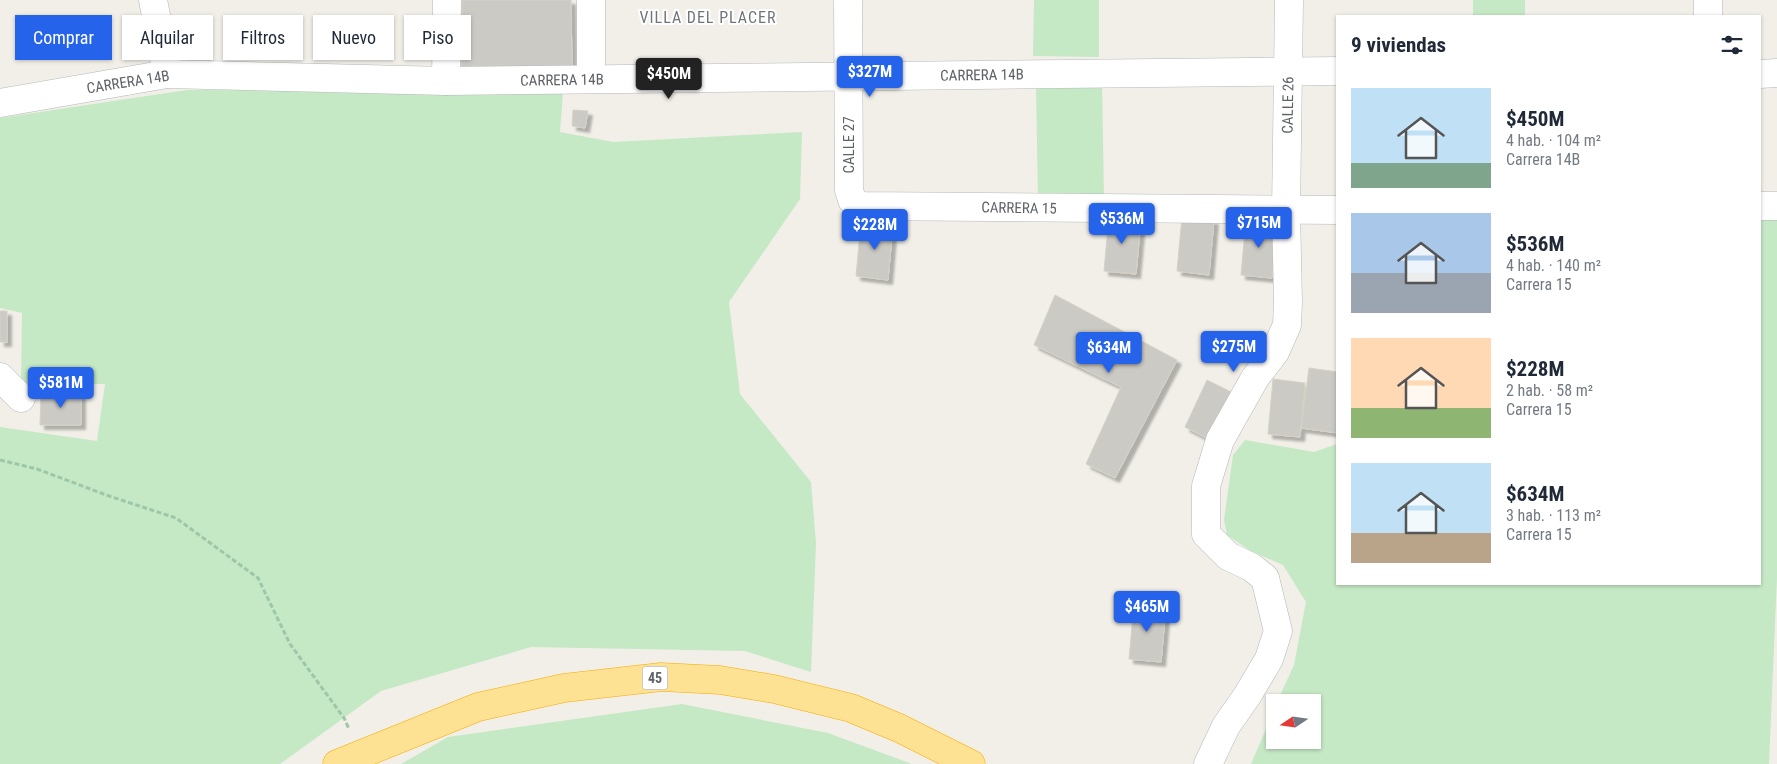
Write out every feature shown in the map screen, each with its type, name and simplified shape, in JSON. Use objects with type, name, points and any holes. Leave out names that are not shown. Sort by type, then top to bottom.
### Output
[{"type":"highway","name":"45","points":[[348,760],[478,707],[564,688],[662,677],[720,680],[774,689],[850,708],[899,728],[971,764]]},
{"type":"street","points":[[153,0],[167,74]]},
{"type":"street","points":[[446,81],[447,0]]},
{"type":"street","points":[[590,0],[591,79]]},
{"type":"street","name":"CALLE 27","points":[[848,0],[849,190],[852,200]]},
{"type":"street","name":"CALLE 26","points":[[1208,764],[1226,726],[1269,659],[1278,631],[1264,578],[1251,567],[1228,556],[1206,534],[1206,486],[1220,440],[1256,378],[1275,352],[1287,325],[1286,211],[1289,0]]},
{"type":"street","points":[[1708,0],[1708,15]]},
{"type":"street","name":"CARRERA 14B","points":[[0,103],[167,74],[446,81],[1336,71]]},
{"type":"street","points":[[1761,74],[1777,74]]},
{"type":"street","name":"CARRERA 15","points":[[852,200],[860,206],[1336,210]]},
{"type":"street","points":[[1761,206],[1777,206]]},
{"type":"street","points":[[0,377],[21,398]]},
{"type":"path","points":[[0,460],[37,469],[109,496],[176,518],[258,578],[290,644],[344,718],[348,760]]},
{"type":"green space","points":[[1034,0],[1099,0],[1099,57],[1033,56]]},
{"type":"green space","points":[[1473,0],[1525,0],[1525,15],[1473,15]]},
{"type":"green space","points":[[1102,83],[1104,199],[1038,200],[1036,85]]},
{"type":"green space","points":[[187,90],[563,92],[560,132],[613,142],[802,132],[800,199],[729,302],[740,394],[811,482],[816,543],[811,672],[745,651],[531,647],[381,691],[280,764],[0,764],[0,427],[97,441],[105,384],[21,383],[22,313],[0,308],[0,118]]},
{"type":"green space","points":[[1761,218],[1777,218],[1777,577],[1769,764],[1251,764],[1266,729],[1266,749],[1321,749],[1321,694],[1281,694],[1294,665],[1306,602],[1283,565],[1251,551],[1227,535],[1224,520],[1233,455],[1245,440],[1314,452],[1336,444],[1336,585],[1761,585]]},
{"type":"green space","points":[[682,704],[828,733],[912,764],[401,764],[448,737]]},
{"type":"building","points":[[462,0],[571,0],[572,68],[461,67],[461,60],[471,60],[471,15],[462,15]]},
{"type":"building","points":[[573,110],[588,111],[585,128],[572,126]]},
{"type":"building","points":[[1109,216],[1141,220],[1136,274],[1104,271]]},
{"type":"building","points":[[1182,217],[1214,220],[1209,275],[1177,271]]},
{"type":"building","points":[[1246,220],[1278,224],[1272,278],[1241,275]]},
{"type":"building","points":[[861,222],[893,225],[888,280],[856,276]]},
{"type":"building","points":[[1055,295],[1177,360],[1115,478],[1086,464],[1121,387],[1034,345]]},
{"type":"building","points":[[0,311],[7,311],[7,342],[0,342]]},
{"type":"building","points":[[1309,368],[1336,372],[1336,433],[1301,428]]},
{"type":"building","points":[[1273,379],[1305,383],[1300,437],[1268,434]]},
{"type":"building","points":[[1207,380],[1233,393],[1211,440],[1185,427]]},
{"type":"building","points":[[41,393],[81,394],[81,425],[40,425]]},
{"type":"building","points":[[1134,604],[1166,607],[1161,662],[1129,659]]},
{"type":"district","name":"VILLA DEL PLACER","points":[[708,17]]}]
